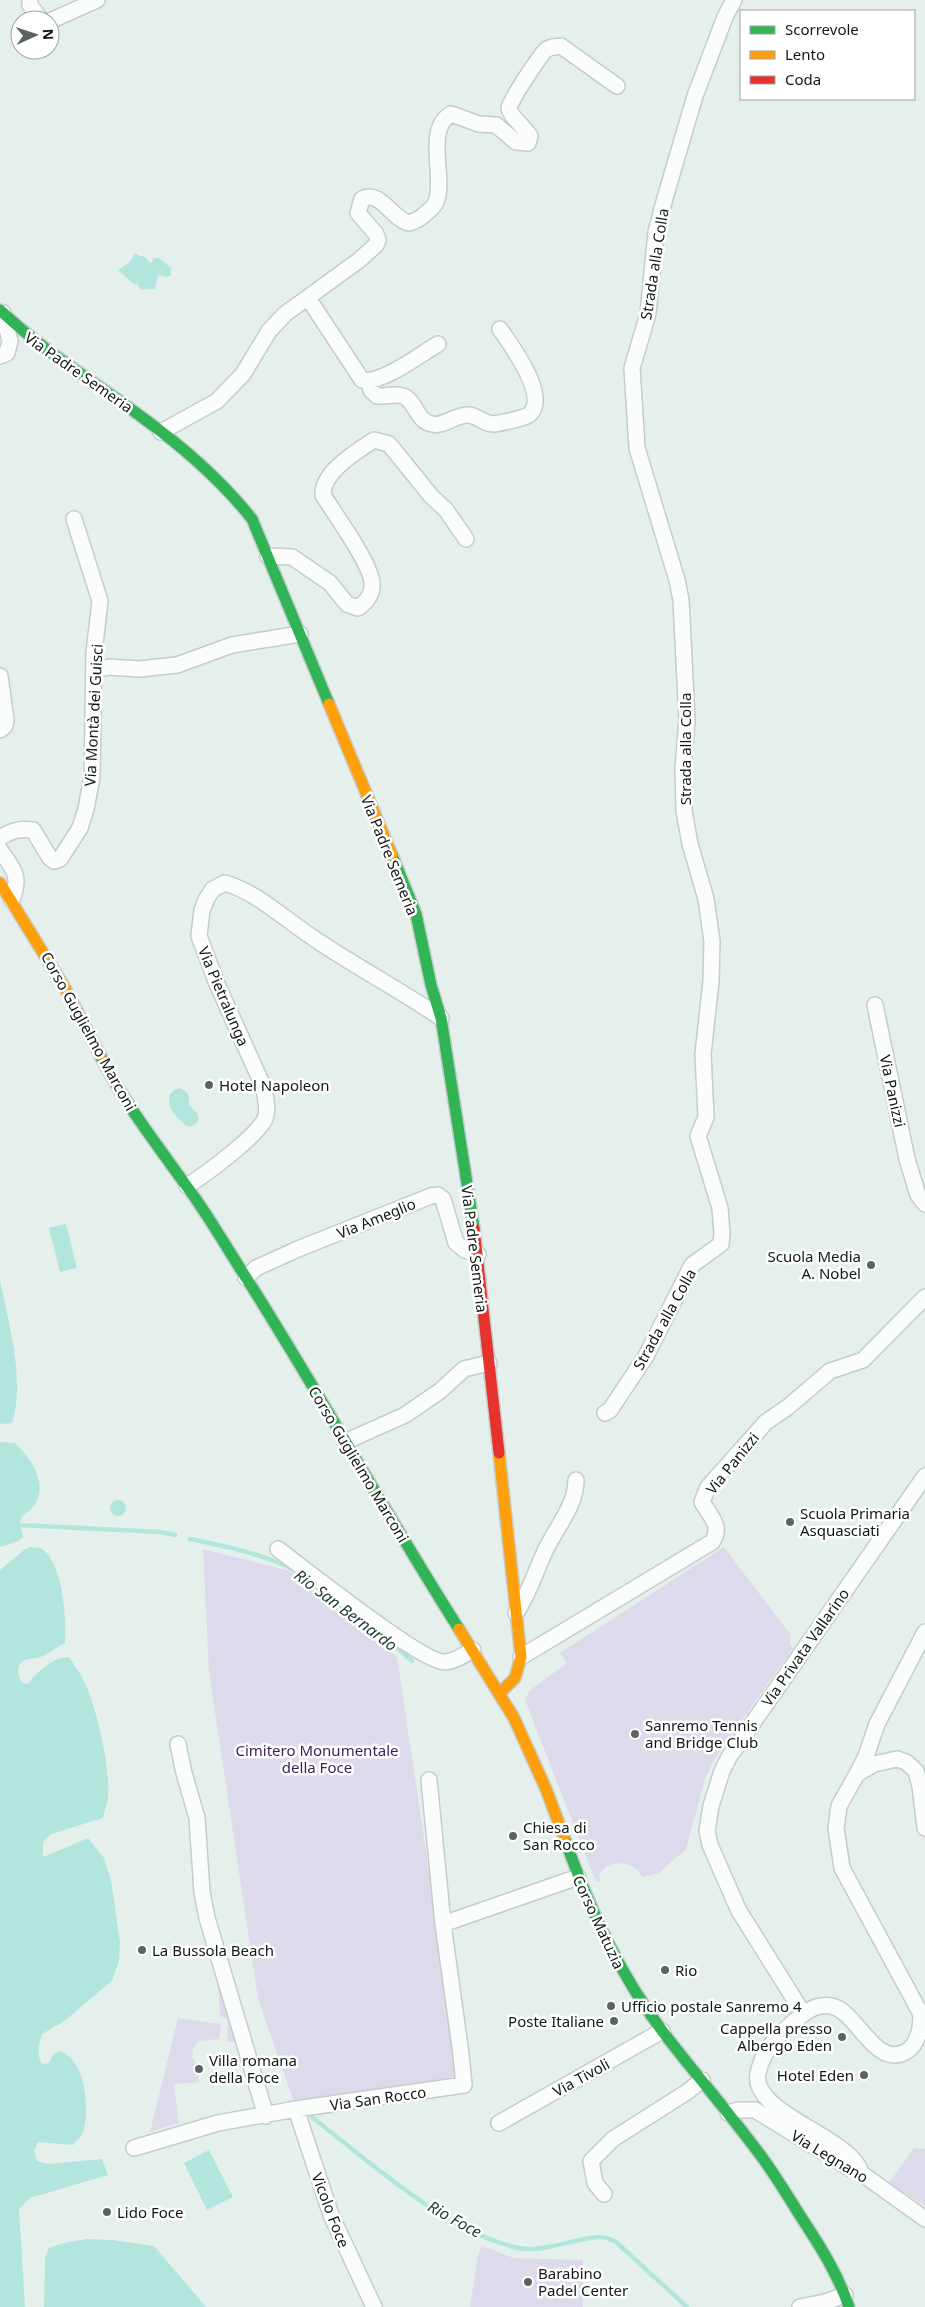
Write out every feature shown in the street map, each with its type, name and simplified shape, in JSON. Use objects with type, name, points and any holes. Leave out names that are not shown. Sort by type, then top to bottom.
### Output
[{"type":"main road","name":"Via Padre Semeria","points":[[2,312],[40,346],[139,414],[161,432],[236,497],[252,520],[268,556],[282,597],[300,634],[416,914],[431,985],[441,1018],[478,1254],[521,1657],[516,1679],[512,1685],[500,1693]]},
{"type":"main road","name":"Corso Guglielmo Marconi","points":[[0,883],[66,990],[108,1071],[132,1110],[214,1227],[347,1441],[418,1564],[500,1693]]},
{"type":"main road","name":"Corso Matuzia","points":[[500,1693],[514,1718],[546,1789],[578,1877],[608,1945],[628,1982],[662,2031],[764,2160],[823,2251],[846,2297],[859,2307]]},
{"type":"street","points":[[60,17],[97,0]]},
{"type":"street","name":"Strada alla Colla","points":[[605,1413],[610,1410],[646,1356],[692,1265],[721,1244],[722,1234],[720,1208],[698,1136],[706,1117],[703,1054],[711,981],[712,941],[706,899],[690,844],[682,793],[687,720],[681,600],[677,580],[637,448],[632,368],[648,314],[656,232],[665,198],[695,96],[725,17],[734,0]]},
{"type":"street","points":[[161,432],[217,401],[243,374],[269,331],[285,314],[358,261],[376,245],[378,240],[376,234],[358,214],[362,200],[367,197],[373,197],[399,219],[410,223],[420,219],[434,206],[438,196],[438,140],[442,122],[446,117],[451,114],[478,124],[496,125],[516,142],[528,143],[530,136],[509,111],[509,105],[517,88],[528,77],[544,52],[555,47],[561,46],[617,86]]},
{"type":"street","points":[[308,298],[362,380],[370,382],[382,377],[438,344]]},
{"type":"street","points":[[0,356],[7,353],[10,347],[2,312]]},
{"type":"street","points":[[370,382],[371,390],[377,396],[399,395],[407,398],[420,418],[431,424],[464,415],[495,424],[526,417],[532,412],[534,404],[527,370],[500,329]]},
{"type":"street","points":[[268,556],[292,557],[330,583],[347,604],[358,608],[364,604],[372,589],[369,568],[323,495],[323,488],[330,473],[374,440],[389,444],[431,496],[446,510],[466,539]]},
{"type":"street","name":"Via Montà dei Guisci","points":[[0,838],[11,830],[33,830],[50,858],[54,861],[60,860],[80,828],[86,809],[92,777],[94,653],[100,600],[74,519]]},
{"type":"street","points":[[94,670],[108,667],[157,668],[177,665],[232,645],[300,634]]},
{"type":"street","points":[[0,676],[6,720],[5,726],[0,730]]},
{"type":"street","points":[[0,850],[16,874],[18,886],[12,900]]},
{"type":"street","name":"Via Pietralunga","points":[[187,1186],[237,1148],[266,1118],[267,1103],[264,1088],[217,984],[199,936],[202,910],[213,889],[225,883],[239,887],[257,897],[312,937],[401,990],[441,1018]]},
{"type":"street","name":"Via Panizzi","points":[[875,1005],[908,1159],[918,1195],[925,1204]]},
{"type":"street","name":"Via Ameglio","points":[[246,1278],[262,1266],[349,1228],[431,1196],[438,1196],[442,1200],[456,1243],[465,1250],[478,1254]]},
{"type":"street","name":"Via Panizzi","points":[[521,1657],[712,1542],[717,1535],[716,1527],[702,1502],[708,1487],[766,1422],[788,1407],[830,1371],[863,1360],[925,1298]]},
{"type":"street","points":[[347,1441],[405,1414],[440,1392],[464,1369],[489,1362]]},
{"type":"street","name":"Via Privata Vallarino","points":[[803,2013],[755,1939],[739,1911],[718,1866],[707,1831],[711,1806],[722,1771],[734,1750],[925,1476]]},
{"type":"street","points":[[516,1613],[527,1598],[546,1548],[574,1499],[576,1480]]},
{"type":"street","points":[[278,1549],[409,1647],[438,1662],[445,1662],[473,1650]]},
{"type":"street","points":[[861,2173],[859,2166],[850,2156],[785,2114],[767,2097],[759,2084],[757,2076],[766,2052],[781,2033],[803,2013],[815,2007],[832,2006],[841,2012],[884,2053],[901,2054],[910,2049],[918,2037],[921,2026],[921,2014],[842,1868],[836,1828],[839,1806],[866,1756],[877,1724],[925,1632]]},
{"type":"street","points":[[178,1744],[197,1818],[202,1892],[207,1918],[266,2116]]},
{"type":"street","points":[[857,1774],[885,1760],[896,1759],[906,1762],[916,1772],[920,1786],[925,1828]]},
{"type":"street","name":"Via San Rocco","points":[[134,2148],[218,2123],[266,2116],[296,2109],[464,2086],[443,1924],[429,1780]]},
{"type":"street","points":[[443,1924],[578,1877]]},
{"type":"street","name":"Via Tivoli","points":[[499,2123],[662,2031]]},
{"type":"street","points":[[604,2194],[594,2182],[591,2161],[613,2139],[702,2080]]},
{"type":"street","name":"Vicolo Foce","points":[[296,2109],[331,2215],[374,2307]]},
{"type":"street","name":"Via Legnano","points":[[728,2113],[738,2110],[755,2110],[851,2169],[861,2173],[925,2220]]},
{"type":"street","points":[[800,2307],[846,2297]]},
{"type":"green space","name":"Sanremo Tennis and Bridge Club","points":[[724,1547],[790,1634],[790,1645],[793,1648],[714,1760],[705,1779],[686,1849],[659,1873],[642,1877],[634,1867],[621,1863],[609,1865],[603,1869],[599,1875],[601,1881],[596,1882],[525,1700],[529,1691],[567,1663],[560,1653]]},
{"type":"green space","name":"Cimitero Monumentale della Foce","points":[[203,1549],[290,1571],[397,1657],[460,2079],[295,2105],[258,1999],[209,1672]]},
{"type":"green space","points":[[224,1983],[239,2042],[227,2042],[228,2020],[220,2015],[218,1985]]},
{"type":"green space","points":[[178,2018],[221,2024],[219,2039],[199,2041],[193,2048],[192,2057],[197,2065],[199,2082],[174,2084],[179,2123],[150,2132]]},
{"type":"green space","points":[[914,2148],[925,2149],[925,2206],[889,2183]]},
{"type":"green space","name":"Barabino Padel Center","points":[[482,2246],[514,2258],[583,2260],[583,2307],[470,2307],[478,2255]]},
{"type":"shaded area","points":[[135,253],[144,256],[150,263],[152,263],[153,258],[159,258],[171,268],[171,275],[167,277],[158,275],[155,289],[141,290],[137,284],[133,283],[118,270],[130,262]]},
{"type":"shaded area","points":[[179,1088],[187,1092],[189,1105],[198,1115],[197,1123],[190,1127],[179,1120],[169,1102],[169,1096]]},
{"type":"shaded area","points":[[66,1224],[77,1268],[60,1272],[49,1228]]},
{"type":"shaded area","points":[[0,1279],[14,1351],[17,1388],[16,1406],[12,1423],[0,1424]]},
{"type":"shaded area","points":[[0,1442],[15,1443],[21,1449],[37,1473],[39,1491],[37,1500],[21,1520],[20,1526],[23,1537],[18,1541],[0,1547]]},
{"type":"shaded area","points":[[118,1500],[124,1502],[126,1508],[124,1514],[118,1516],[112,1514],[110,1508],[112,1502]]},
{"type":"shaded area","points":[[31,1547],[42,1549],[55,1566],[64,1607],[65,1643],[41,1657],[27,1659],[22,1662],[18,1670],[19,1677],[22,1683],[28,1684],[35,1675],[52,1662],[69,1657],[83,1680],[94,1708],[102,1740],[108,1787],[108,1799],[103,1818],[51,1834],[43,1842],[43,1857],[88,1838],[104,1858],[111,1880],[120,1942],[119,1961],[112,1981],[63,2022],[42,2034],[39,2049],[42,2064],[49,2063],[53,2054],[60,2051],[69,2056],[76,2064],[84,2086],[86,2112],[83,2133],[73,2145],[38,2142],[34,2151],[37,2161],[48,2164],[102,2159],[108,2175],[30,2198],[19,2209],[25,2307],[0,2307],[0,1570],[24,1550]]},
{"type":"shaded area","points":[[209,2150],[233,2197],[207,2210],[184,2163]]},
{"type":"shaded area","points":[[87,2239],[113,2240],[154,2246],[206,2307],[44,2307],[45,2257],[49,2248]]},
{"type":"waterway","name":"Rio San Bernardo","points":[[19,1525],[161,1532],[175,1535]]},
{"type":"waterway","name":"Rio San Bernardo","points":[[190,1539],[257,1555],[295,1570]]},
{"type":"waterway","name":"Rio San Bernardo","points":[[388,1639],[412,1661]]},
{"type":"waterway","name":"Rio Foce","points":[[312,2117],[410,2194],[465,2228],[492,2240],[529,2249],[550,2247],[582,2239],[607,2238],[616,2242],[687,2307]]},
{"type":"traffic: fast","points":[[0,310],[34,340],[173,441],[215,478],[252,519],[329,704]]},
{"type":"traffic: fast","points":[[392,855],[416,914],[431,985],[441,1018],[474,1228]]},
{"type":"traffic: fast","points":[[100,1055],[129,1105],[201,1206],[459,1629]]},
{"type":"traffic: fast","points":[[564,1837],[594,1914],[632,1986],[663,2032],[774,2174],[828,2260],[840,2283],[849,2307]]},
{"type":"traffic: slow","points":[[329,704],[392,855]]},
{"type":"traffic: slow","points":[[0,883],[66,990],[100,1055]]},
{"type":"traffic: slow","points":[[499,1453],[521,1657],[515,1678],[500,1693]]},
{"type":"traffic: slow","points":[[459,1629],[514,1718],[546,1789],[564,1837]]},
{"type":"traffic: jam","points":[[474,1228],[499,1453]]},
{"type":"place","name":"Hotel Napoleon","points":[[209,1085]]},
{"type":"place","name":"Scuola Media A. Nobel","points":[[871,1265]]},
{"type":"place","name":"Scuola Primaria Asquasciati","points":[[790,1522]]},
{"type":"place","name":"Sanremo Tennis and Bridge Club","points":[[635,1734]]},
{"type":"place","name":"Chiesa di San Rocco","points":[[513,1836]]},
{"type":"place","name":"La Bussola Beach","points":[[142,1950]]},
{"type":"place","name":"Rio","points":[[665,1970]]},
{"type":"place","name":"Ufficio postale Sanremo 4","points":[[611,2006]]},
{"type":"place","name":"Poste Italiane","points":[[614,2021]]},
{"type":"place","name":"Cappella presso Albergo Eden","points":[[842,2037]]},
{"type":"place","name":"Villa romana della Foce","points":[[199,2069]]},
{"type":"place","name":"Hotel Eden","points":[[864,2075]]},
{"type":"place","name":"Lido Foce","points":[[107,2212]]},
{"type":"place","name":"Barabino Padel Center","points":[[528,2282]]}]
